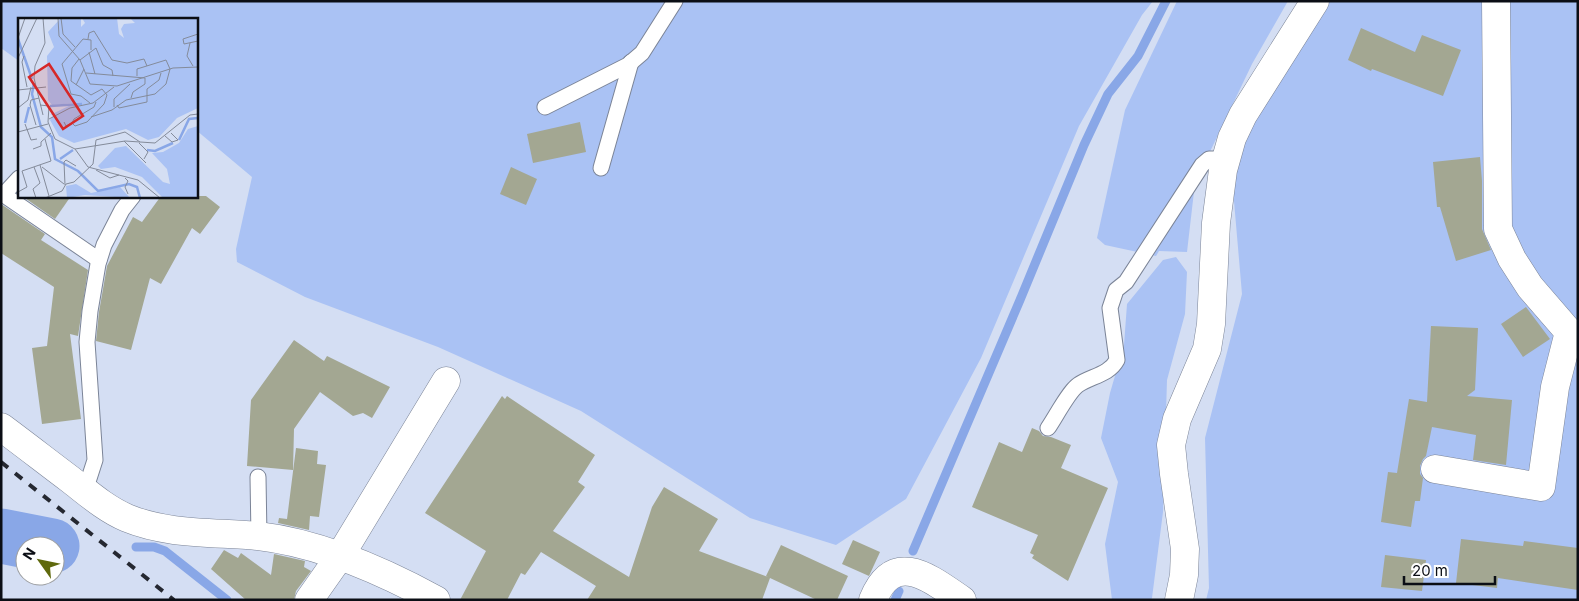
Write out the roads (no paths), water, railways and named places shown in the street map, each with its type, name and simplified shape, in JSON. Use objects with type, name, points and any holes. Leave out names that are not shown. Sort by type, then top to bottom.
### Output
[{"type":"street","points":[[1179,600],[1184,575],[1185,549],[1171,445],[1177,419],[1207,349],[1211,324],[1219,192],[1226,159],[1243,115],[1315,1]]},
{"type":"street","points":[[1435,469],[1541,487],[1556,387],[1573,333],[1530,287],[1512,259],[1498,229],[1496,1]]},
{"type":"street","points":[[309,600],[340,556],[446,381]]},
{"type":"street","points":[[1,427],[105,506],[127,518],[152,526],[195,532],[259,536],[308,545],[340,556],[416,589],[436,600]]},
{"type":"street","points":[[873,600],[883,582],[906,570],[933,580],[962,600]]},
{"type":"lane","points":[[545,107],[632,62],[642,53],[676,1]]},
{"type":"lane","points":[[601,168],[632,62]]},
{"type":"lane","points":[[1048,428],[1077,386],[1114,366],[1117,360],[1110,308],[1116,290],[1126,282],[1202,164],[1209,159],[1226,159]]},
{"type":"lane","points":[[18,179],[6,192],[7,197],[99,260]]},
{"type":"lane","points":[[85,490],[95,460],[87,342],[90,311],[99,260],[104,245],[122,210],[131,198]]},
{"type":"lane","points":[[258,477],[259,536]]},
{"type":"waterway","points":[[913,551],[1084,145],[1108,94],[1138,56],[1166,1]]},
{"type":"waterway","points":[[1,536],[15,539]]},
{"type":"waterway","points":[[136,547],[154,547],[165,551],[227,600]]},
{"type":"waterway","points":[[895,600],[899,591]]},
{"type":"railway","points":[[1,462],[174,600]]}]
